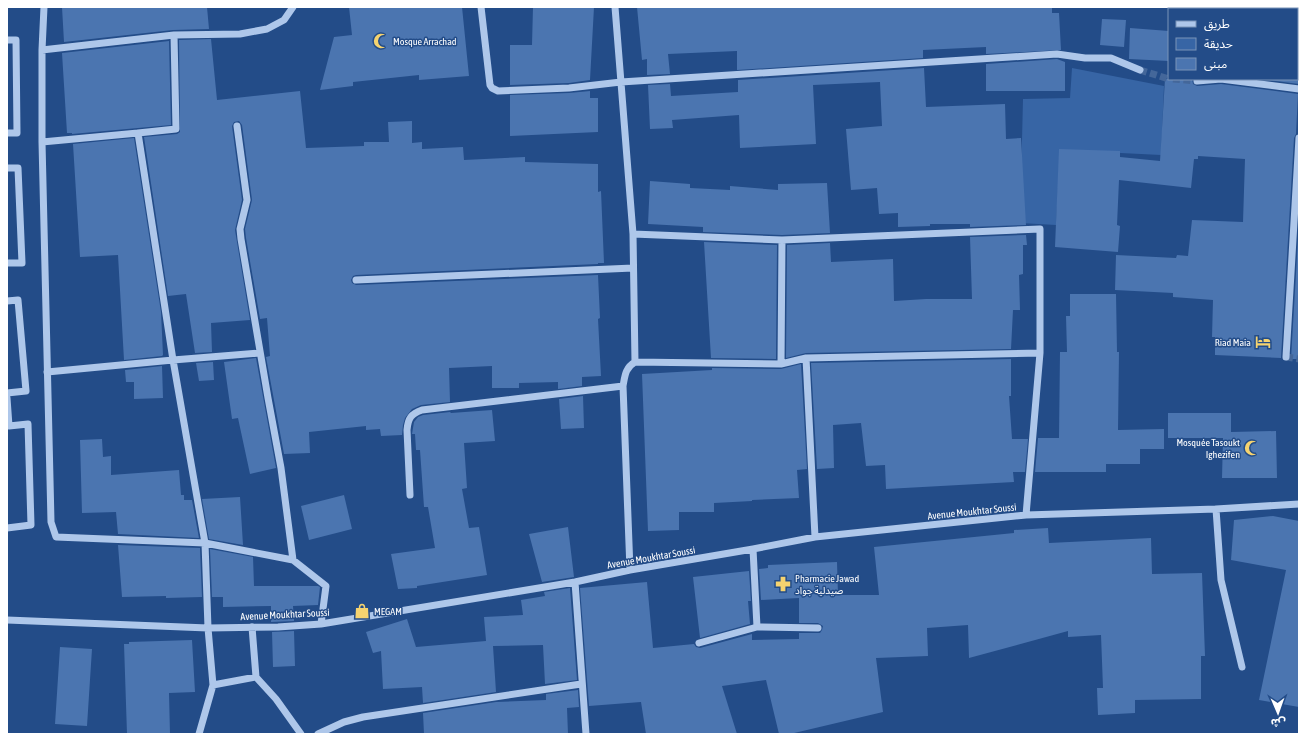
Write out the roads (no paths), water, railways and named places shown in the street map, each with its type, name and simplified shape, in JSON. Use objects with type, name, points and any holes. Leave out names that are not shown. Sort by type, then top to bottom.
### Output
[{"type":"street","points":[[44,7],[42,50],[42,142],[47,372],[51,522],[56,537],[205,543],[292,560],[326,586],[321,624]]},
{"type":"street","points":[[42,50],[174,35],[240,34],[266,28],[284,20],[293,7]]},
{"type":"street","points":[[481,7],[490,86],[498,91],[569,88],[621,82],[1057,54],[1085,58],[1111,58],[1140,70]]},
{"type":"street","points":[[615,7],[633,234],[635,362]]},
{"type":"street","points":[[42,142],[176,130],[174,35]]},
{"type":"street","points":[[7,40],[16,40],[17,125],[17,133],[7,133]]},
{"type":"street","points":[[1197,81],[1209,80]]},
{"type":"street","points":[[1230,80],[1299,88]]},
{"type":"street","points":[[237,126],[247,200],[240,229],[260,353],[282,468],[292,560]]},
{"type":"street","points":[[138,133],[173,360],[205,543],[212,685],[199,734]]},
{"type":"street","points":[[1286,357],[1299,138]]},
{"type":"street","points":[[7,168],[18,168],[22,263],[7,263]]},
{"type":"street","points":[[633,234],[782,240],[1040,229],[1040,353],[1026,516]]},
{"type":"street","points":[[781,364],[782,240]]},
{"type":"street","points":[[356,280],[633,268]]},
{"type":"street","points":[[7,301],[18,300],[26,391],[7,393]]},
{"type":"street","points":[[47,372],[260,353]]},
{"type":"street","points":[[630,570],[623,386],[625,372],[630,365],[635,362],[781,364],[806,358],[1040,353]]},
{"type":"street","points":[[806,358],[814,537]]},
{"type":"street","points":[[410,494],[407,430],[411,415],[416,412],[422,410],[623,386]]},
{"type":"street","points":[[7,398],[10,426],[28,424],[31,525],[7,528]]},
{"type":"street","name":"Avenue Moukhtar Soussi","points":[[7,620],[208,628],[321,624],[575,582],[630,570],[753,550],[814,537],[1026,516],[1216,509],[1299,504]]},
{"type":"street","points":[[1216,509],[1221,580],[1242,667]]},
{"type":"street","points":[[753,550],[757,627]]},
{"type":"street","points":[[575,582],[581,684],[586,734]]},
{"type":"street","points":[[252,627],[256,678],[276,699],[302,734]]},
{"type":"street","points":[[699,643],[757,627],[818,628]]},
{"type":"street","points":[[212,685],[256,678]]},
{"type":"street","points":[[318,734],[344,722],[363,717],[581,684]]},
{"type":"tunnel","points":[[1140,70],[1168,79]]},
{"type":"tunnel","points":[[1185,80],[1197,81]]},
{"type":"tunnel","points":[[1286,357],[1299,359]]},
{"type":"place","name":"Mosque Arrachad","points":[[381,41]]},
{"type":"place","name":"Riad Maia","points":[[1263,342]]},
{"type":"place","name":"Mosquée Tasoukt Ighezifen","points":[[1252,448]]},
{"type":"place","name":"Pharmacie Jawad صيدلية جواد","points":[[783,584]]},
{"type":"place","name":"MEGAM","points":[[362,611]]}]
